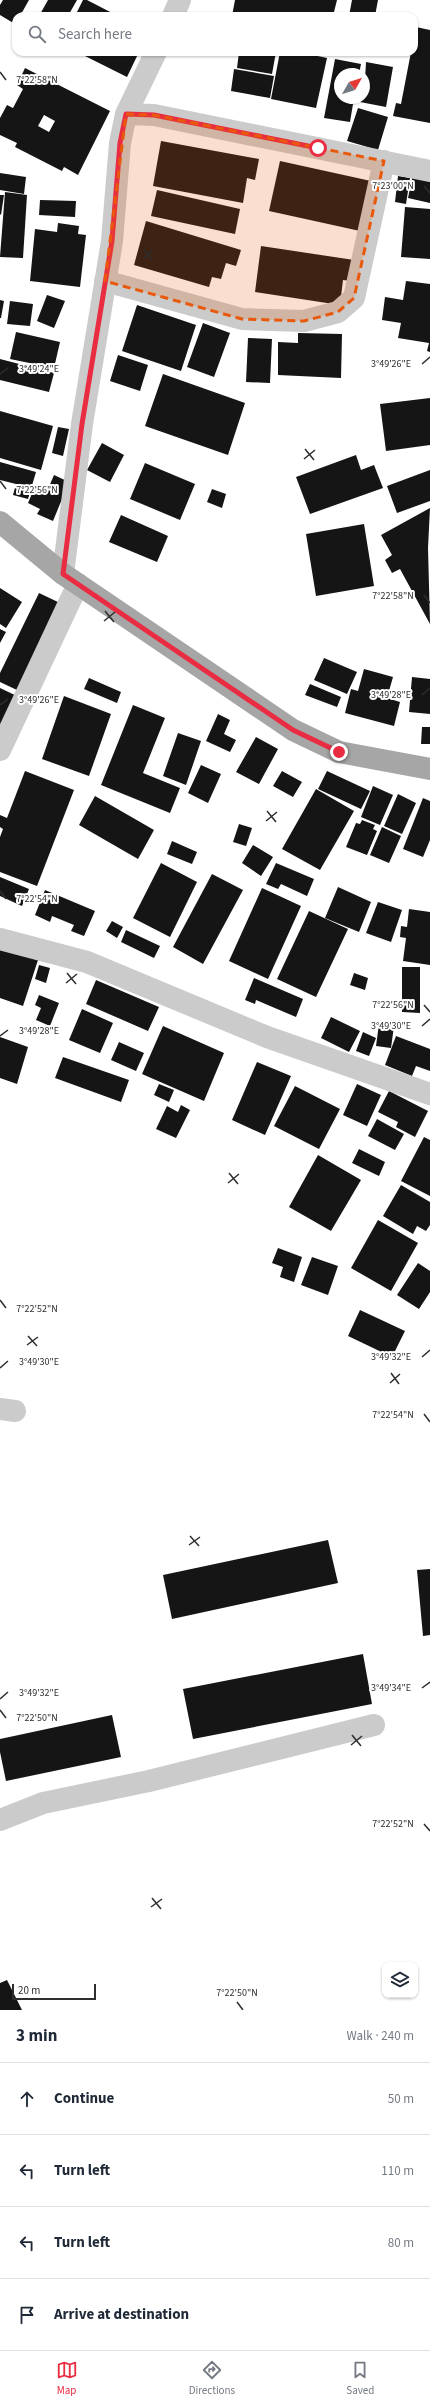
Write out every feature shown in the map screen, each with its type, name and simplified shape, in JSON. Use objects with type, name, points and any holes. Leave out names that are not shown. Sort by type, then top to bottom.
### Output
[{"type":"main road","points":[[0,522],[71,579],[293,730],[339,752],[430,769]]},
{"type":"street","points":[[175,12],[180,0]]},
{"type":"street","points":[[0,750],[71,579],[82,424],[113,226],[120,143],[126,114],[154,56]]},
{"type":"street","points":[[126,114],[161,116],[430,171]]},
{"type":"street","points":[[105,281],[242,319],[304,321],[338,312],[354,298],[384,161]]},
{"type":"street","points":[[0,939],[87,962],[267,1037],[430,1094]]},
{"type":"street","points":[[0,1820],[43,1803],[149,1781],[374,1725]]},
{"type":"highlighted area","points":[[126,114],[154,115],[384,161],[354,298],[338,312],[304,321],[242,319],[105,281]]},
{"type":"building","points":[[3,0],[29,0],[22,12],[12,12],[12,22],[0,15],[0,5]]},
{"type":"building","points":[[48,0],[77,0],[70,12],[41,12]]},
{"type":"building","points":[[83,0],[87,0],[110,12],[77,12]]},
{"type":"building","points":[[235,0],[337,0],[334,12],[233,12]]},
{"type":"building","points":[[352,0],[378,0],[376,12],[350,12]]},
{"type":"building","points":[[418,27],[430,30],[430,123],[393,116],[396,103],[401,104],[410,56],[418,56]]},
{"type":"building","points":[[85,56],[137,56],[127,77]]},
{"type":"building","points":[[238,56],[275,56],[272,74],[237,68]]},
{"type":"building","points":[[279,56],[318,56],[327,58],[316,108],[271,99]]},
{"type":"building","points":[[335,59],[361,64],[360,68],[334,68],[334,104],[353,104],[350,122],[324,118]]},
{"type":"building","points":[[366,62],[393,67],[386,107],[370,104],[370,68],[366,68]]},
{"type":"building","points":[[25,68],[110,111],[78,175],[64,167],[62,171],[15,147],[17,143],[0,135],[0,118],[7,105],[13,108],[23,89],[17,85]],"holes":[[[44,115],[55,121],[49,132],[38,126]]]},
{"type":"building","points":[[234,69],[274,76],[270,98],[231,91]]},
{"type":"building","points":[[358,108],[388,117],[378,150],[347,141]]},
{"type":"building","points":[[161,141],[259,159],[255,180],[247,178],[243,203],[153,186]]},
{"type":"building","points":[[280,161],[371,181],[360,231],[269,211]]},
{"type":"building","points":[[0,173],[26,177],[24,194],[0,190]]},
{"type":"building","points":[[413,174],[430,177],[430,203],[408,198]]},
{"type":"building","points":[[398,176],[410,178],[406,204],[395,202]]},
{"type":"building","points":[[157,190],[240,209],[235,234],[151,216]]},
{"type":"building","points":[[5,192],[27,195],[23,258],[0,257]]},
{"type":"building","points":[[0,195],[4,195],[1,215],[0,214]]},
{"type":"building","points":[[40,200],[76,201],[75,217],[39,215]]},
{"type":"building","points":[[405,207],[430,209],[430,259],[401,257]]},
{"type":"building","points":[[146,221],[241,250],[236,266],[226,263],[221,279],[212,277],[209,287],[134,265]]},
{"type":"building","points":[[58,223],[79,226],[78,234],[86,235],[80,287],[30,281],[35,229],[57,232]]},
{"type":"building","points":[[261,246],[354,260],[351,281],[343,280],[340,305],[255,292]]},
{"type":"building","points":[[406,281],[430,284],[430,352],[427,351],[429,343],[398,338],[401,323],[382,320],[385,297],[403,300]]},
{"type":"building","points":[[47,295],[65,301],[54,328],[37,321]]},
{"type":"building","points":[[0,300],[4,301],[1,318],[0,318]]},
{"type":"building","points":[[10,301],[33,304],[30,326],[7,324]]},
{"type":"building","points":[[137,305],[196,325],[181,371],[122,351]]},
{"type":"building","points":[[203,323],[230,333],[214,377],[187,367]]},
{"type":"building","points":[[16,332],[60,342],[54,368],[10,359]]},
{"type":"building","points":[[298,333],[342,334],[341,378],[278,375],[278,342],[298,343]]},
{"type":"building","points":[[248,338],[272,339],[270,383],[246,382]]},
{"type":"building","points":[[118,355],[148,365],[140,391],[110,381]]},
{"type":"building","points":[[0,359],[54,373],[49,392],[0,380]]},
{"type":"building","points":[[163,374],[245,403],[228,455],[145,426]]},
{"type":"building","points":[[430,398],[430,445],[386,451],[380,404]]},
{"type":"building","points":[[0,411],[53,426],[41,470],[0,458]]},
{"type":"building","points":[[58,427],[69,429],[63,456],[52,453]]},
{"type":"building","points":[[102,443],[124,455],[110,482],[87,470]]},
{"type":"building","points":[[356,455],[361,470],[374,465],[383,488],[310,514],[296,477]]},
{"type":"building","points":[[0,462],[36,472],[28,499],[13,495],[16,484],[0,480]]},
{"type":"building","points":[[145,463],[195,484],[180,520],[130,499]]},
{"type":"building","points":[[430,470],[430,501],[397,513],[387,486]]},
{"type":"building","points":[[54,475],[69,482],[53,521],[37,514],[40,509],[28,503],[36,484],[48,489]]},
{"type":"building","points":[[212,489],[226,494],[222,508],[207,502]]},
{"type":"building","points":[[430,508],[428,548],[430,624],[400,569],[392,573],[385,560],[392,555],[381,535]]},
{"type":"building","points":[[121,515],[168,536],[157,562],[109,542]]},
{"type":"building","points":[[364,524],[374,586],[316,596],[306,534]]},
{"type":"building","points":[[0,588],[22,602],[6,628],[0,624]]},
{"type":"building","points":[[39,593],[60,603],[17,690],[0,682],[0,673]]},
{"type":"building","points":[[0,629],[6,632],[0,643]]},
{"type":"building","points":[[324,658],[357,672],[347,694],[314,680]]},
{"type":"building","points":[[364,669],[393,677],[387,698],[400,702],[394,726],[345,713],[351,689],[358,691]]},
{"type":"building","points":[[412,677],[430,679],[430,714],[409,712]]},
{"type":"building","points":[[89,678],[121,692],[117,703],[84,689]]},
{"type":"building","points":[[310,684],[341,697],[337,707],[305,695]]},
{"type":"building","points":[[0,688],[19,697],[0,731]]},
{"type":"building","points":[[64,696],[111,714],[89,776],[42,759]]},
{"type":"building","points":[[133,705],[165,718],[143,773],[180,788],[170,813],[101,785]]},
{"type":"building","points":[[218,714],[230,720],[224,734],[236,740],[230,752],[206,741]]},
{"type":"building","points":[[422,727],[430,727],[430,744],[421,744]]},
{"type":"building","points":[[178,733],[201,741],[186,785],[163,776]]},
{"type":"building","points":[[256,737],[278,749],[259,784],[236,772]]},
{"type":"building","points":[[201,765],[221,774],[208,803],[188,793]]},
{"type":"building","points":[[25,771],[74,790],[37,886],[0,872],[0,837],[3,829],[0,827],[0,815],[7,818]]},
{"type":"building","points":[[282,771],[302,782],[293,797],[273,786]]},
{"type":"building","points":[[327,771],[370,791],[361,809],[318,789]]},
{"type":"building","points":[[373,786],[393,795],[380,825],[361,817]]},
{"type":"building","points":[[316,789],[354,811],[320,870],[282,849]]},
{"type":"building","points":[[398,794],[416,803],[402,834],[384,826]]},
{"type":"building","points":[[95,796],[154,830],[138,859],[79,825]]},
{"type":"building","points":[[423,798],[430,801],[430,840],[423,857],[403,849]]},
{"type":"building","points":[[362,820],[375,825],[373,829],[377,831],[367,855],[346,847],[356,823],[360,824]]},
{"type":"building","points":[[239,824],[252,828],[246,846],[233,842]]},
{"type":"building","points":[[382,827],[401,836],[389,863],[370,855]]},
{"type":"building","points":[[172,841],[197,852],[192,864],[167,854]]},
{"type":"building","points":[[253,845],[273,857],[261,876],[242,863]]},
{"type":"building","points":[[161,863],[197,882],[170,937],[133,918]]},
{"type":"building","points":[[276,863],[314,879],[307,896],[281,884],[278,889],[266,884]]},
{"type":"building","points":[[212,874],[243,890],[203,964],[173,947]]},
{"type":"building","points":[[0,877],[29,889],[22,906],[0,896]]},
{"type":"building","points":[[338,887],[371,902],[359,932],[325,918]]},
{"type":"building","points":[[262,888],[301,906],[268,979],[229,961]]},
{"type":"building","points":[[45,890],[95,911],[84,936],[71,931],[74,925],[52,916],[50,922],[35,915]]},
{"type":"building","points":[[378,902],[402,910],[391,942],[366,933]]},
{"type":"building","points":[[409,909],[430,912],[430,965],[403,961],[406,938],[400,937],[401,926],[407,927]]},
{"type":"building","points":[[309,911],[348,929],[316,997],[277,979]]},
{"type":"building","points":[[112,921],[123,927],[117,938],[106,931]]},
{"type":"building","points":[[126,930],[160,946],[154,958],[121,942]]},
{"type":"building","points":[[0,948],[38,960],[23,1006],[0,998]]},
{"type":"building","points":[[39,965],[50,968],[46,983],[35,979]]},
{"type":"building","points":[[402,967],[420,967],[420,1013],[402,1012]]},
{"type":"building","points":[[354,973],[368,978],[365,990],[350,985]]},
{"type":"building","points":[[254,978],[303,999],[296,1017],[256,1000],[255,1004],[245,1000]]},
{"type":"building","points":[[96,980],[159,1007],[148,1031],[86,1004]]},
{"type":"building","points":[[39,995],[59,1003],[50,1026],[36,1020],[41,1008],[35,1005]]},
{"type":"building","points":[[82,1009],[113,1023],[100,1053],[69,1040]]},
{"type":"building","points":[[331,1017],[360,1031],[349,1052],[321,1038]]},
{"type":"building","points":[[379,1024],[394,1026],[391,1048],[376,1046]]},
{"type":"building","points":[[163,1026],[224,1053],[204,1101],[142,1074]]},
{"type":"building","points":[[363,1032],[376,1038],[369,1056],[356,1051]]},
{"type":"building","points":[[396,1036],[430,1049],[430,1071],[416,1066],[412,1076],[385,1065]]},
{"type":"building","points":[[0,1037],[28,1047],[17,1084],[0,1078]]},
{"type":"building","points":[[119,1042],[144,1053],[136,1071],[111,1060]]},
{"type":"building","points":[[63,1057],[129,1080],[121,1102],[55,1078]]},
{"type":"building","points":[[257,1062],[291,1076],[265,1135],[232,1120]]},
{"type":"building","points":[[159,1084],[174,1090],[169,1102],[154,1095]]},
{"type":"building","points":[[357,1084],[381,1095],[367,1126],[343,1115]]},
{"type":"building","points":[[295,1086],[340,1109],[319,1149],[274,1126]]},
{"type":"building","points":[[389,1091],[428,1111],[415,1137],[396,1127],[398,1122],[378,1112]]},
{"type":"building","points":[[181,1105],[190,1110],[176,1138],[156,1129],[167,1106],[178,1112]]},
{"type":"building","points":[[377,1119],[404,1134],[395,1150],[368,1136]]},
{"type":"building","points":[[424,1137],[430,1140],[430,1196],[401,1181]]},
{"type":"building","points":[[359,1149],[385,1162],[379,1176],[352,1163]]},
{"type":"building","points":[[318,1155],[361,1180],[331,1231],[289,1207]]},
{"type":"building","points":[[401,1185],[430,1202],[430,1225],[426,1231],[417,1226],[413,1234],[383,1216]]},
{"type":"building","points":[[378,1220],[418,1243],[391,1291],[351,1268]]},
{"type":"building","points":[[278,1248],[302,1257],[294,1282],[280,1277],[283,1267],[272,1263]]},
{"type":"building","points":[[312,1257],[338,1266],[328,1295],[301,1285]]},
{"type":"building","points":[[418,1263],[430,1271],[430,1292],[419,1309],[397,1295]]},
{"type":"building","points":[[360,1310],[405,1331],[392,1357],[348,1336]]},
{"type":"building","points":[[328,1540],[338,1583],[172,1619],[163,1575]]},
{"type":"building","points":[[430,1569],[430,1635],[423,1636],[417,1570]]},
{"type":"building","points":[[363,1654],[372,1704],[193,1739],[183,1689]]},
{"type":"building","points":[[112,1715],[121,1757],[6,1781],[0,1752],[0,1739]]},
{"type":"building","points":[[7,1980],[22,2010],[0,2010],[0,1983]]},
{"type":"route","points":[[318,148],[154,115],[126,114],[120,143],[120,167],[112,241],[82,424],[63,574],[293,730],[339,752]]}]
